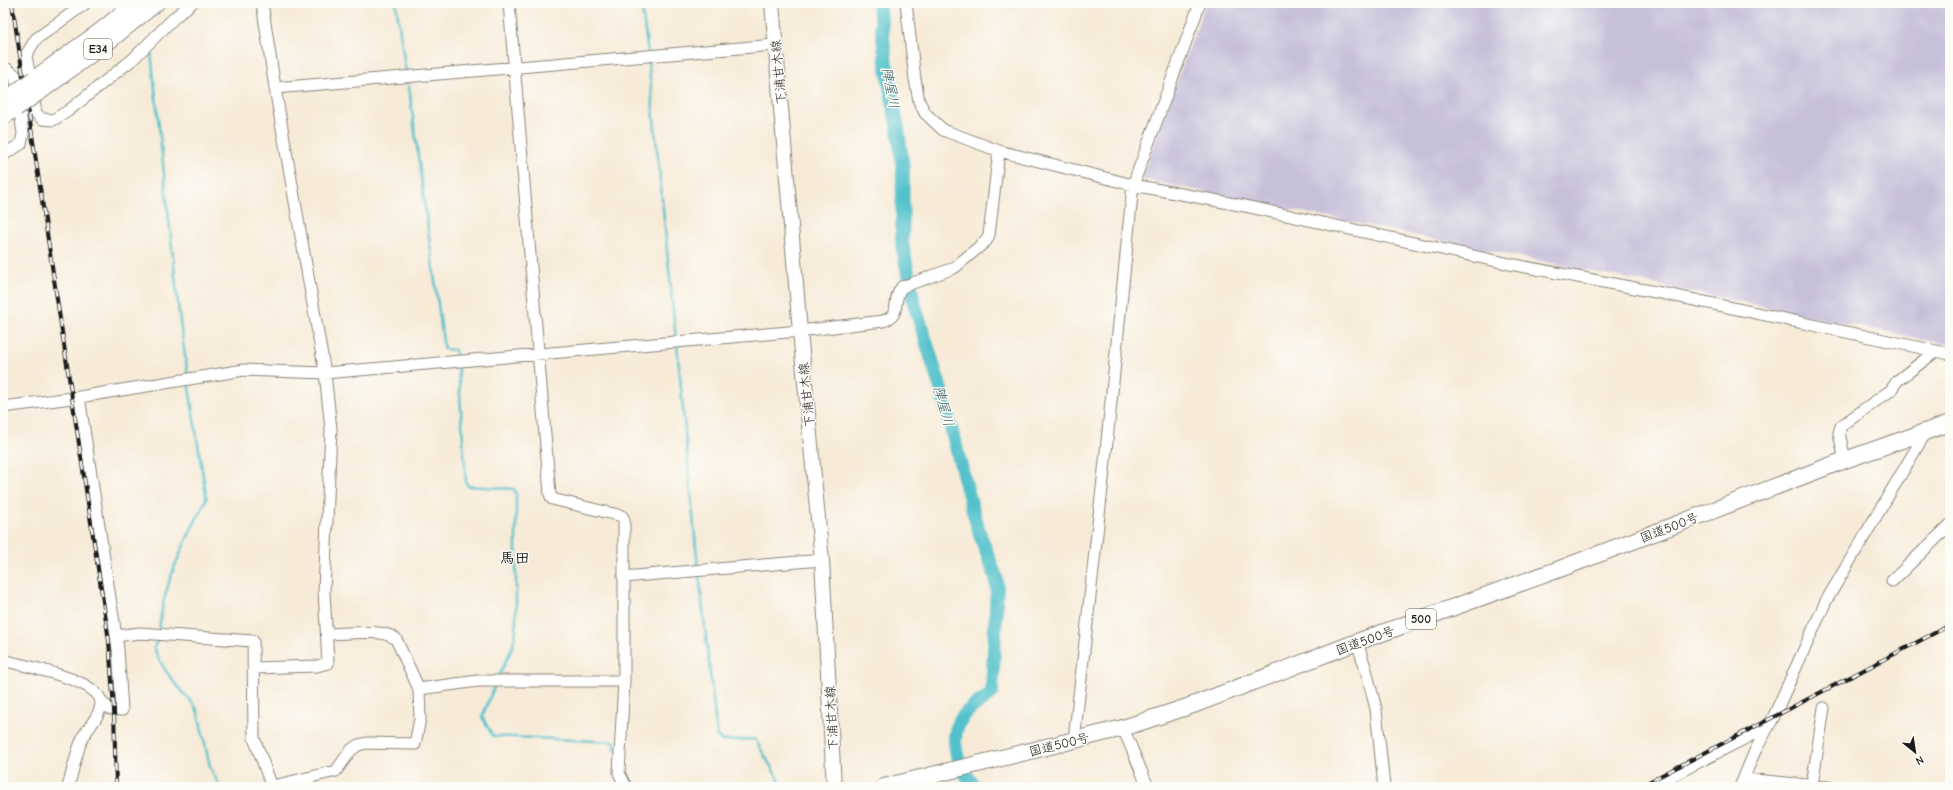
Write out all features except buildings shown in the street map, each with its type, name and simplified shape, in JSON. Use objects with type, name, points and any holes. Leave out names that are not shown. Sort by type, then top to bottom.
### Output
[{"type":"highway","name":"E34","points":[[36,86],[135,3]]},
{"type":"highway","name":"E34","points":[[3,117],[11,101],[110,40],[156,3]]},
{"type":"highway","name":"国道500号","points":[[884,787],[1074,741],[1123,728],[1194,705],[1357,642],[1557,570],[1845,460],[1950,423]]},
{"type":"main road","name":"下浦甘木線","points":[[772,3],[800,332],[822,560],[834,787]]},
{"type":"street","points":[[86,3],[36,39],[26,55],[36,113],[42,119],[53,120],[68,111],[133,59],[175,17],[192,3]]},
{"type":"street","points":[[254,668],[317,666],[328,663],[328,634],[324,591],[331,429],[325,373],[275,88],[262,3]]},
{"type":"street","points":[[509,3],[550,494],[552,499],[622,516],[624,520],[624,681],[619,772],[626,787]]},
{"type":"street","points":[[906,3],[919,101],[926,113],[943,130],[999,150],[1133,185],[1245,206],[1510,264],[1671,295],[1950,354]]},
{"type":"street","points":[[1074,741],[1105,461],[1133,185],[1200,3]]},
{"type":"street","points":[[275,88],[775,45]]},
{"type":"street","points":[[3,71],[7,70],[15,75],[23,134],[21,144],[3,155]]},
{"type":"street","points":[[3,407],[79,397],[244,370],[325,373],[800,332],[888,319],[896,310],[897,295],[902,287],[954,268],[986,241],[989,236],[999,150]]},
{"type":"street","points":[[1845,460],[1839,433],[1841,426],[1891,390],[1897,381],[1936,351]]},
{"type":"street","points":[[3,660],[79,681],[96,692],[101,702],[110,709],[122,710],[116,636],[79,397]]},
{"type":"street","points":[[1829,787],[1812,785],[1742,783],[1755,751],[1826,601],[1926,432]]},
{"type":"street","points":[[1892,581],[1950,525]]},
{"type":"street","points":[[623,577],[822,560]]},
{"type":"street","points":[[116,636],[140,633],[253,641],[254,738],[270,787],[336,771],[351,750],[358,745],[367,743],[416,744],[420,719],[419,690],[396,639],[381,633],[328,634]]},
{"type":"street","points":[[1357,642],[1376,709],[1384,787]]},
{"type":"street","points":[[419,690],[478,681],[624,681]]},
{"type":"street","points":[[68,787],[83,738],[99,710],[101,702]]},
{"type":"street","points":[[1812,785],[1824,708]]},
{"type":"street","points":[[1650,787],[1767,727]]},
{"type":"street","points":[[1123,728],[1148,787]]},
{"type":"shaded area","points":[[1206,3],[1950,3],[1950,345],[1141,179]]},
{"type":"waterway","points":[[396,3],[406,74]]},
{"type":"waterway","points":[[641,3],[648,53]]},
{"type":"waterway","name":"陣屋川","points":[[879,3],[886,64],[898,129],[903,169],[902,244],[914,303],[940,386],[980,535],[996,577],[997,588],[992,692],[972,707],[962,718],[957,727],[955,738],[958,758],[968,778],[975,787]]},
{"type":"waterway","points":[[151,52],[180,322],[188,376]]},
{"type":"waterway","points":[[648,58],[676,340]]},
{"type":"waterway","points":[[408,80],[444,349],[455,350],[457,358]]},
{"type":"waterway","points":[[677,345],[698,569]]},
{"type":"waterway","points":[[458,365],[466,483],[468,486],[514,489],[516,494],[516,630],[512,648],[498,678]]},
{"type":"waterway","points":[[159,632],[161,614],[170,580],[183,548],[206,500],[188,381]]},
{"type":"waterway","points":[[699,574],[717,736],[722,741],[755,739],[783,787]]},
{"type":"waterway","points":[[159,636],[154,648],[168,674],[192,702],[198,712],[210,767],[220,787]]},
{"type":"waterway","points":[[495,685],[482,717],[493,736],[615,742],[615,750]]},
{"type":"railway","points":[[12,3],[109,641],[114,710],[116,787]]},
{"type":"railway","points":[[1639,787],[1950,625]]},
{"type":"district","name":"馬田","points":[[515,558]]}]
